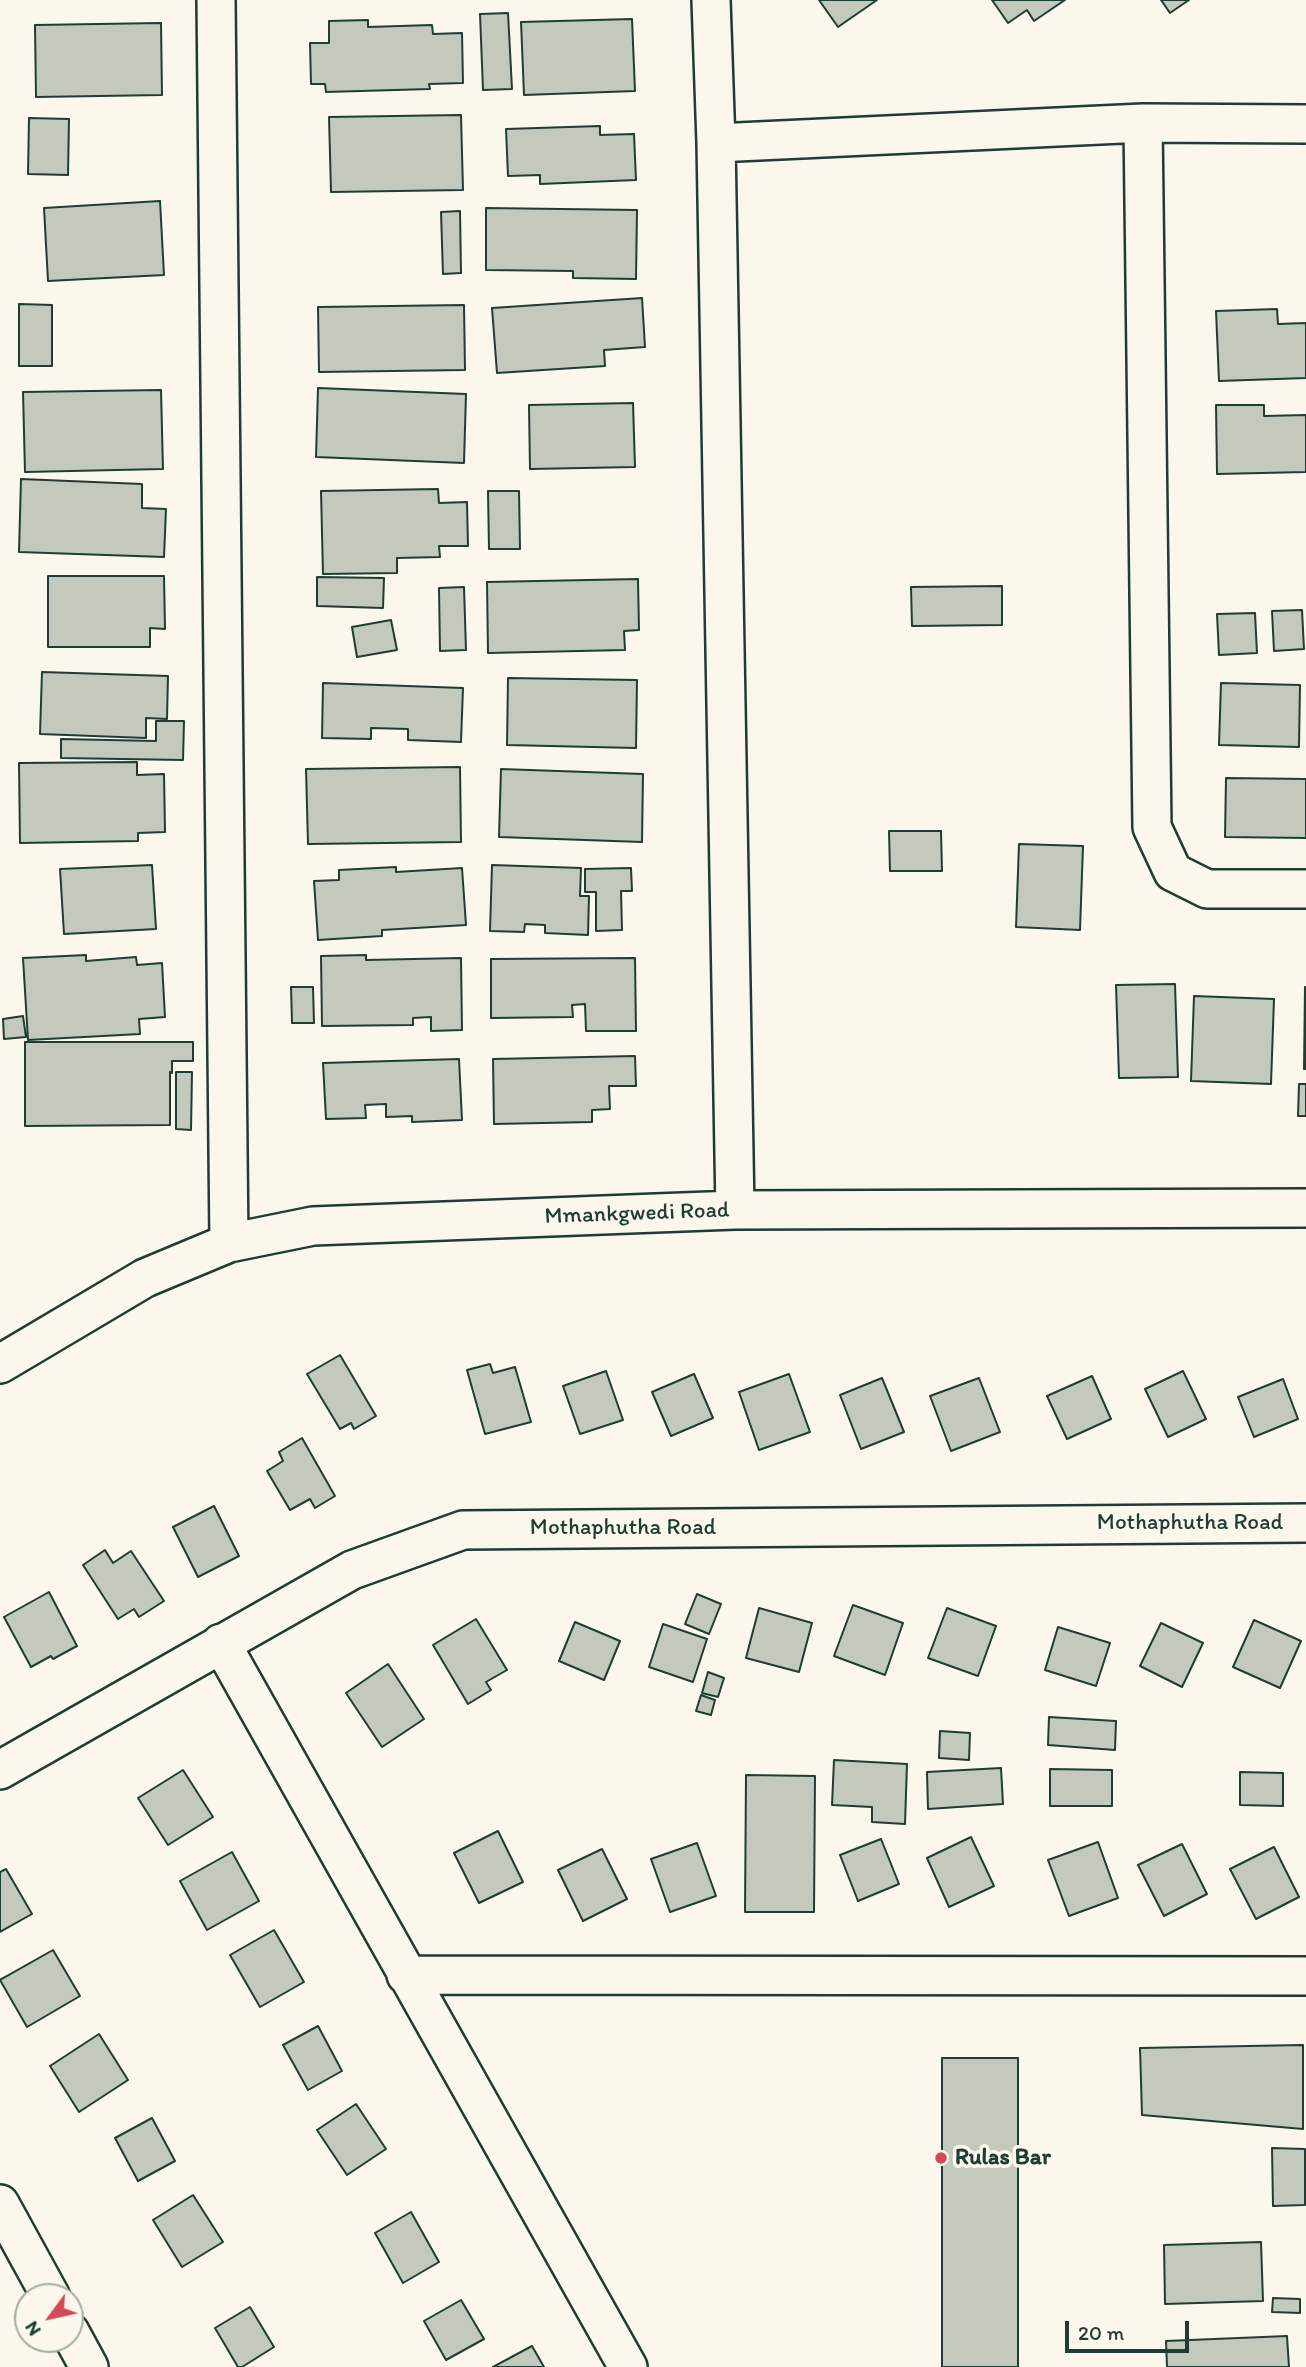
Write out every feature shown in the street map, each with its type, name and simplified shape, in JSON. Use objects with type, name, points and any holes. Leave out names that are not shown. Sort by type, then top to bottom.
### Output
[{"type":"street","points":[[216,0],[229,1243]]},
{"type":"street","points":[[711,0],[716,143],[735,1210]]},
{"type":"street","points":[[716,143],[1143,122],[1306,124]]},
{"type":"street","points":[[1143,122],[1152,827],[1173,872],[1207,889],[1306,889]]},
{"type":"street","name":"Mmankgwedi Road","points":[[0,1364],[145,1278],[229,1243],[313,1226],[735,1210],[1306,1208]]},
{"type":"street","name":"Mothaphutha Road","points":[[0,1769],[352,1570],[463,1530],[1306,1522]]},
{"type":"street","points":[[221,1643],[628,2367]]},
{"type":"street","points":[[407,1975],[1306,1976]]},
{"type":"street","points":[[0,2204],[43,2283]]},
{"type":"building","points":[[819,0],[877,0],[838,27]]},
{"type":"building","points":[[992,0],[1065,0],[1034,21],[1027,10],[1008,23]]},
{"type":"building","points":[[1161,0],[1189,0],[1170,13]]},
{"type":"building","points":[[508,13],[512,89],[483,90],[480,14]]},
{"type":"building","points":[[632,19],[635,91],[524,95],[521,22]]},
{"type":"building","points":[[368,20],[368,27],[432,25],[433,34],[462,33],[463,83],[429,84],[430,89],[326,92],[325,84],[311,84],[310,43],[329,43],[329,21]]},
{"type":"building","points":[[161,23],[162,95],[36,97],[35,25]]},
{"type":"building","points":[[461,115],[463,190],[331,192],[329,117]]},
{"type":"building","points":[[29,118],[69,119],[68,175],[28,174]]},
{"type":"building","points":[[600,126],[600,135],[634,134],[636,180],[540,184],[540,175],[508,176],[506,129]]},
{"type":"building","points":[[160,201],[164,275],[48,281],[44,208]]},
{"type":"building","points":[[486,208],[637,210],[636,279],[573,278],[573,271],[486,270]]},
{"type":"building","points":[[460,211],[461,273],[443,274],[441,212]]},
{"type":"building","points":[[642,298],[645,347],[604,350],[605,366],[497,373],[492,308]]},
{"type":"building","points":[[19,304],[52,305],[52,366],[19,366]]},
{"type":"building","points":[[464,305],[465,370],[319,372],[318,307]]},
{"type":"building","points":[[1277,309],[1278,324],[1306,323],[1306,378],[1219,381],[1216,311]]},
{"type":"building","points":[[318,388],[466,394],[464,463],[316,457]]},
{"type":"building","points":[[161,390],[163,469],[25,472],[23,392]]},
{"type":"building","points":[[633,403],[635,467],[530,469],[529,405]]},
{"type":"building","points":[[1216,405],[1264,405],[1264,416],[1306,415],[1306,472],[1217,474]]},
{"type":"building","points":[[21,479],[142,484],[142,508],[166,509],[164,557],[19,552]]},
{"type":"building","points":[[438,489],[439,503],[467,502],[468,546],[439,546],[440,557],[397,558],[397,573],[323,574],[321,491]]},
{"type":"building","points":[[488,491],[519,491],[520,549],[489,549]]},
{"type":"building","points":[[48,576],[164,576],[165,629],[150,628],[150,647],[48,647]]},
{"type":"building","points":[[317,577],[384,578],[383,608],[317,606]]},
{"type":"building","points":[[638,579],[639,630],[624,631],[625,650],[488,653],[487,582]]},
{"type":"building","points":[[1002,586],[1002,625],[912,626],[911,587]]},
{"type":"building","points":[[464,587],[466,650],[440,651],[439,588]]},
{"type":"building","points":[[1302,610],[1304,649],[1274,651],[1272,611]]},
{"type":"building","points":[[1255,613],[1257,653],[1219,655],[1217,614]]},
{"type":"building","points":[[391,620],[397,650],[357,657],[352,627]]},
{"type":"building","points":[[42,672],[168,676],[167,719],[146,718],[146,738],[40,734]]},
{"type":"building","points":[[508,678],[637,680],[636,748],[507,745]]},
{"type":"building","points":[[323,683],[463,688],[461,742],[408,740],[408,729],[371,728],[371,739],[322,738]]},
{"type":"building","points":[[1221,683],[1300,685],[1299,747],[1219,745]]},
{"type":"building","points":[[156,721],[184,721],[183,760],[61,758],[61,739],[156,741]]},
{"type":"building","points":[[137,762],[137,775],[164,774],[165,832],[138,833],[138,841],[20,843],[19,763]]},
{"type":"building","points":[[460,767],[461,842],[308,844],[306,769]]},
{"type":"building","points":[[501,769],[643,774],[642,842],[499,837]]},
{"type":"building","points":[[1226,778],[1306,779],[1306,838],[1225,837]]},
{"type":"building","points":[[889,831],[941,831],[942,871],[890,871]]},
{"type":"building","points":[[1019,844],[1083,846],[1080,930],[1016,927]]},
{"type":"building","points":[[152,865],[156,929],[64,934],[60,869]]},
{"type":"building","points":[[492,865],[581,868],[580,896],[589,896],[588,935],[545,933],[545,925],[525,924],[524,932],[490,931]]},
{"type":"building","points":[[396,867],[396,872],[462,868],[466,925],[382,930],[382,936],[318,940],[314,881],[339,880],[339,870]]},
{"type":"building","points":[[631,868],[632,891],[621,891],[622,930],[596,931],[596,892],[585,892],[585,869]]},
{"type":"building","points":[[86,955],[86,961],[136,957],[137,965],[162,963],[165,1017],[139,1019],[140,1034],[28,1040],[23,958]]},
{"type":"building","points":[[366,955],[366,960],[461,958],[462,1030],[431,1031],[431,1017],[413,1018],[413,1025],[322,1026],[321,956]]},
{"type":"building","points":[[635,958],[636,1031],[586,1031],[585,1004],[572,1005],[573,1017],[491,1018],[491,959]]},
{"type":"building","points":[[1175,984],[1178,1077],[1119,1078],[1116,985]]},
{"type":"building","points":[[291,987],[313,987],[314,1023],[292,1023]]},
{"type":"building","points":[[1305,987],[1306,1069],[1304,1069]]},
{"type":"building","points":[[1194,996],[1274,999],[1271,1084],[1191,1081]]},
{"type":"building","points":[[23,1016],[26,1037],[4,1039],[3,1019]]},
{"type":"building","points":[[25,1042],[193,1042],[193,1061],[172,1061],[170,1125],[25,1126]]},
{"type":"building","points":[[635,1056],[636,1086],[609,1086],[610,1109],[592,1110],[592,1122],[494,1124],[493,1059]]},
{"type":"building","points":[[459,1059],[462,1120],[412,1122],[412,1116],[386,1117],[386,1104],[365,1105],[366,1118],[326,1119],[323,1063]]},
{"type":"building","points":[[176,1072],[192,1072],[191,1130],[176,1129]]},
{"type":"building","points":[[1299,1084],[1306,1084],[1306,1116],[1298,1116]]},
{"type":"building","points":[[340,1355],[376,1416],[354,1429],[351,1423],[340,1429],[307,1374]]},
{"type":"building","points":[[490,1364],[493,1373],[515,1367],[531,1422],[485,1434],[467,1370]]},
{"type":"building","points":[[606,1371],[623,1420],[580,1434],[563,1386]]},
{"type":"building","points":[[1183,1371],[1206,1419],[1168,1437],[1145,1389]]},
{"type":"building","points":[[694,1374],[713,1418],[671,1436],[652,1392]]},
{"type":"building","points":[[789,1374],[810,1432],[759,1450],[739,1392]]},
{"type":"building","points":[[1092,1376],[1111,1419],[1067,1439],[1047,1396]]},
{"type":"building","points":[[882,1378],[904,1432],[861,1449],[840,1395]]},
{"type":"building","points":[[979,1378],[1000,1432],[951,1451],[930,1396]]},
{"type":"building","points":[[1283,1379],[1298,1419],[1254,1437],[1238,1397]]},
{"type":"building","points":[[302,1438],[335,1496],[315,1508],[310,1499],[290,1510],[267,1471],[283,1461],[279,1452]]},
{"type":"building","points":[[214,1506],[239,1556],[198,1577],[173,1527]]},
{"type":"building","points":[[105,1550],[113,1563],[131,1551],[164,1601],[139,1617],[134,1609],[118,1619],[83,1565]]},
{"type":"building","points":[[49,1592],[77,1646],[31,1667],[4,1617]]},
{"type":"building","points":[[697,1594],[721,1604],[709,1634],[685,1624]]},
{"type":"building","points":[[853,1605],[903,1623],[885,1675],[834,1656]]},
{"type":"building","points":[[759,1608],[812,1623],[799,1672],[746,1658]]},
{"type":"building","points":[[947,1608],[996,1626],[978,1676],[928,1658]]},
{"type":"building","points":[[476,1619],[507,1670],[486,1682],[491,1690],[468,1704],[433,1645]]},
{"type":"building","points":[[1254,1620],[1301,1641],[1280,1688],[1233,1667]]},
{"type":"building","points":[[575,1622],[620,1641],[604,1680],[559,1661]]},
{"type":"building","points":[[1161,1623],[1203,1643],[1182,1687],[1140,1666]]},
{"type":"building","points":[[663,1624],[707,1639],[693,1682],[649,1667]]},
{"type":"building","points":[[1058,1627],[1110,1643],[1096,1686],[1045,1670]]},
{"type":"building","points":[[388,1664],[424,1719],[382,1747],[346,1693]]},
{"type":"building","points":[[708,1672],[724,1678],[718,1697],[702,1693]]},
{"type":"building","points":[[701,1695],[715,1700],[711,1715],[696,1711]]},
{"type":"building","points":[[1049,1717],[1116,1721],[1115,1750],[1048,1745]]},
{"type":"building","points":[[940,1731],[970,1733],[969,1760],[939,1758]]},
{"type":"building","points":[[834,1760],[907,1764],[905,1824],[872,1822],[872,1807],[832,1805]]},
{"type":"building","points":[[1001,1768],[1003,1804],[928,1809],[927,1772]]},
{"type":"building","points":[[1050,1769],[1112,1770],[1112,1806],[1050,1806]]},
{"type":"building","points":[[183,1770],[213,1817],[168,1845],[138,1798]]},
{"type":"building","points":[[1240,1772],[1283,1773],[1283,1806],[1240,1805]]},
{"type":"building","points":[[746,1775],[815,1776],[814,1912],[745,1912]]},
{"type":"building","points":[[498,1831],[523,1882],[479,1903],[454,1853]]},
{"type":"building","points":[[971,1837],[994,1886],[949,1907],[927,1858]]},
{"type":"building","points":[[881,1839],[899,1884],[858,1901],[840,1855]]},
{"type":"building","points":[[1098,1842],[1118,1898],[1069,1916],[1048,1860]]},
{"type":"building","points":[[697,1843],[716,1896],[670,1912],[651,1859]]},
{"type":"building","points":[[1182,1844],[1207,1894],[1164,1916],[1138,1865]]},
{"type":"building","points":[[1274,1847],[1299,1897],[1256,1919],[1230,1869]]},
{"type":"building","points":[[602,1849],[627,1899],[583,1921],[558,1870]]},
{"type":"building","points":[[232,1852],[259,1901],[207,1930],[180,1881]]},
{"type":"building","points":[[6,1869],[32,1914],[0,1932],[0,1872]]},
{"type":"building","points":[[274,1930],[304,1982],[260,2007],[230,1955]]},
{"type":"building","points":[[53,1950],[80,1996],[27,2027],[0,1980]]},
{"type":"building","points":[[318,2026],[342,2071],[308,2090],[283,2045]]},
{"type":"building","points":[[99,2034],[128,2080],[79,2112],[50,2066]]},
{"type":"building","points":[[1303,2045],[1303,2129],[1142,2115],[1140,2048]]},
{"type":"building","points":[[942,2058],[1018,2058],[1018,2367],[942,2367]]},
{"type":"building","points":[[356,2104],[386,2149],[347,2175],[317,2130]]},
{"type":"building","points":[[152,2118],[175,2161],[138,2181],[115,2138]]},
{"type":"building","points":[[1272,2148],[1305,2149],[1305,2205],[1273,2206]]},
{"type":"building","points":[[193,2195],[223,2242],[182,2267],[153,2220]]},
{"type":"building","points":[[411,2212],[439,2262],[403,2283],[375,2233]]},
{"type":"building","points":[[1261,2242],[1263,2301],[1165,2304],[1164,2245]]},
{"type":"building","points":[[1273,2298],[1300,2299],[1300,2313],[1272,2312]]},
{"type":"building","points":[[461,2300],[484,2339],[446,2360],[424,2321]]},
{"type":"building","points":[[250,2307],[274,2347],[238,2367],[215,2328]]},
{"type":"building","points":[[1287,2336],[1289,2367],[1167,2367],[1166,2341]]},
{"type":"building","points":[[532,2346],[544,2367],[493,2367]]},
{"type":"place","name":"Rulas Bar","points":[[941,2158]]}]
